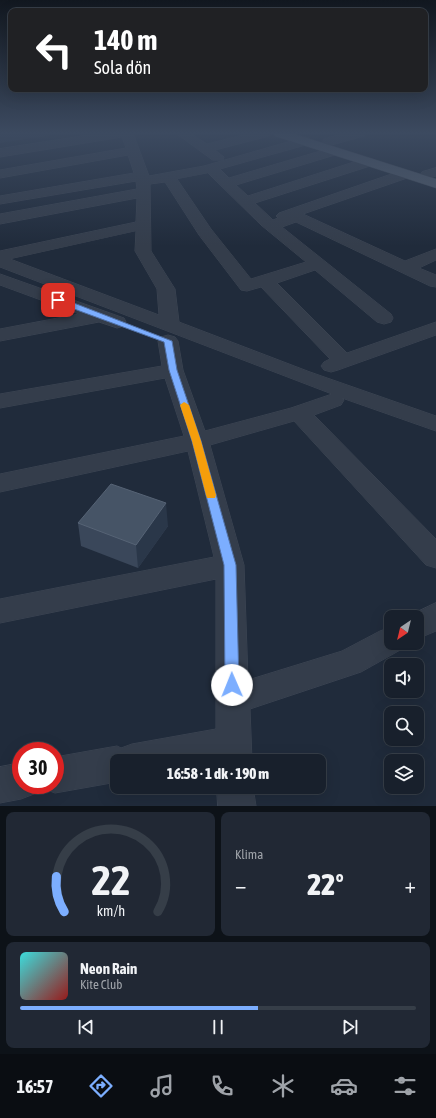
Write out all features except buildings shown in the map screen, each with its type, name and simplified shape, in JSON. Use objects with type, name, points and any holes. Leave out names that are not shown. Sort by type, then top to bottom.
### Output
[{"type":"main road","points":[[395,171],[405,174],[434,177]]},
{"type":"main road","points":[[412,171],[434,177]]},
{"type":"street","points":[[0,174],[19,171]]},
{"type":"street","points":[[140,171],[143,183],[142,251],[166,289],[173,370],[197,441],[230,565],[233,752],[211,754]]},
{"type":"street","points":[[0,219],[197,171]]},
{"type":"street","points":[[214,171],[268,224],[384,318]]},
{"type":"street","points":[[227,183],[263,171]]},
{"type":"street","points":[[244,202],[341,171]]},
{"type":"street","points":[[268,224],[405,174]]},
{"type":"street","points":[[169,178],[205,232],[247,286],[318,264]]},
{"type":"street","points":[[0,200],[143,183]]},
{"type":"street","points":[[268,224],[297,217],[436,282]]},
{"type":"street","points":[[0,256],[143,225]]},
{"type":"street","points":[[406,267],[436,254]]},
{"type":"street","points":[[0,261],[169,333],[333,400],[436,437]]},
{"type":"street","points":[[0,279],[101,316],[169,333],[303,376],[436,424]]},
{"type":"street","points":[[265,280],[344,362]]},
{"type":"street","points":[[0,335],[101,316]]},
{"type":"street","points":[[303,376],[436,328]]},
{"type":"street","points":[[0,401],[173,370]]},
{"type":"street","points":[[0,483],[197,441],[299,413],[333,400]]},
{"type":"street","points":[[299,413],[436,557]]},
{"type":"street","points":[[0,611],[230,565]]},
{"type":"street","points":[[424,622],[436,616]]},
{"type":"street","points":[[232,700],[350,662],[384,644]]},
{"type":"street","points":[[64,773],[110,765]]},
{"type":"street","points":[[0,785],[12,783]]},
{"type":"street","points":[[236,794],[237,806]]},
{"type":"slow traffic","points":[[184,405],[197,441],[211,495]]},
{"type":"route","points":[[58,300],[168,341],[173,370],[197,441],[230,565],[232,685]]}]
